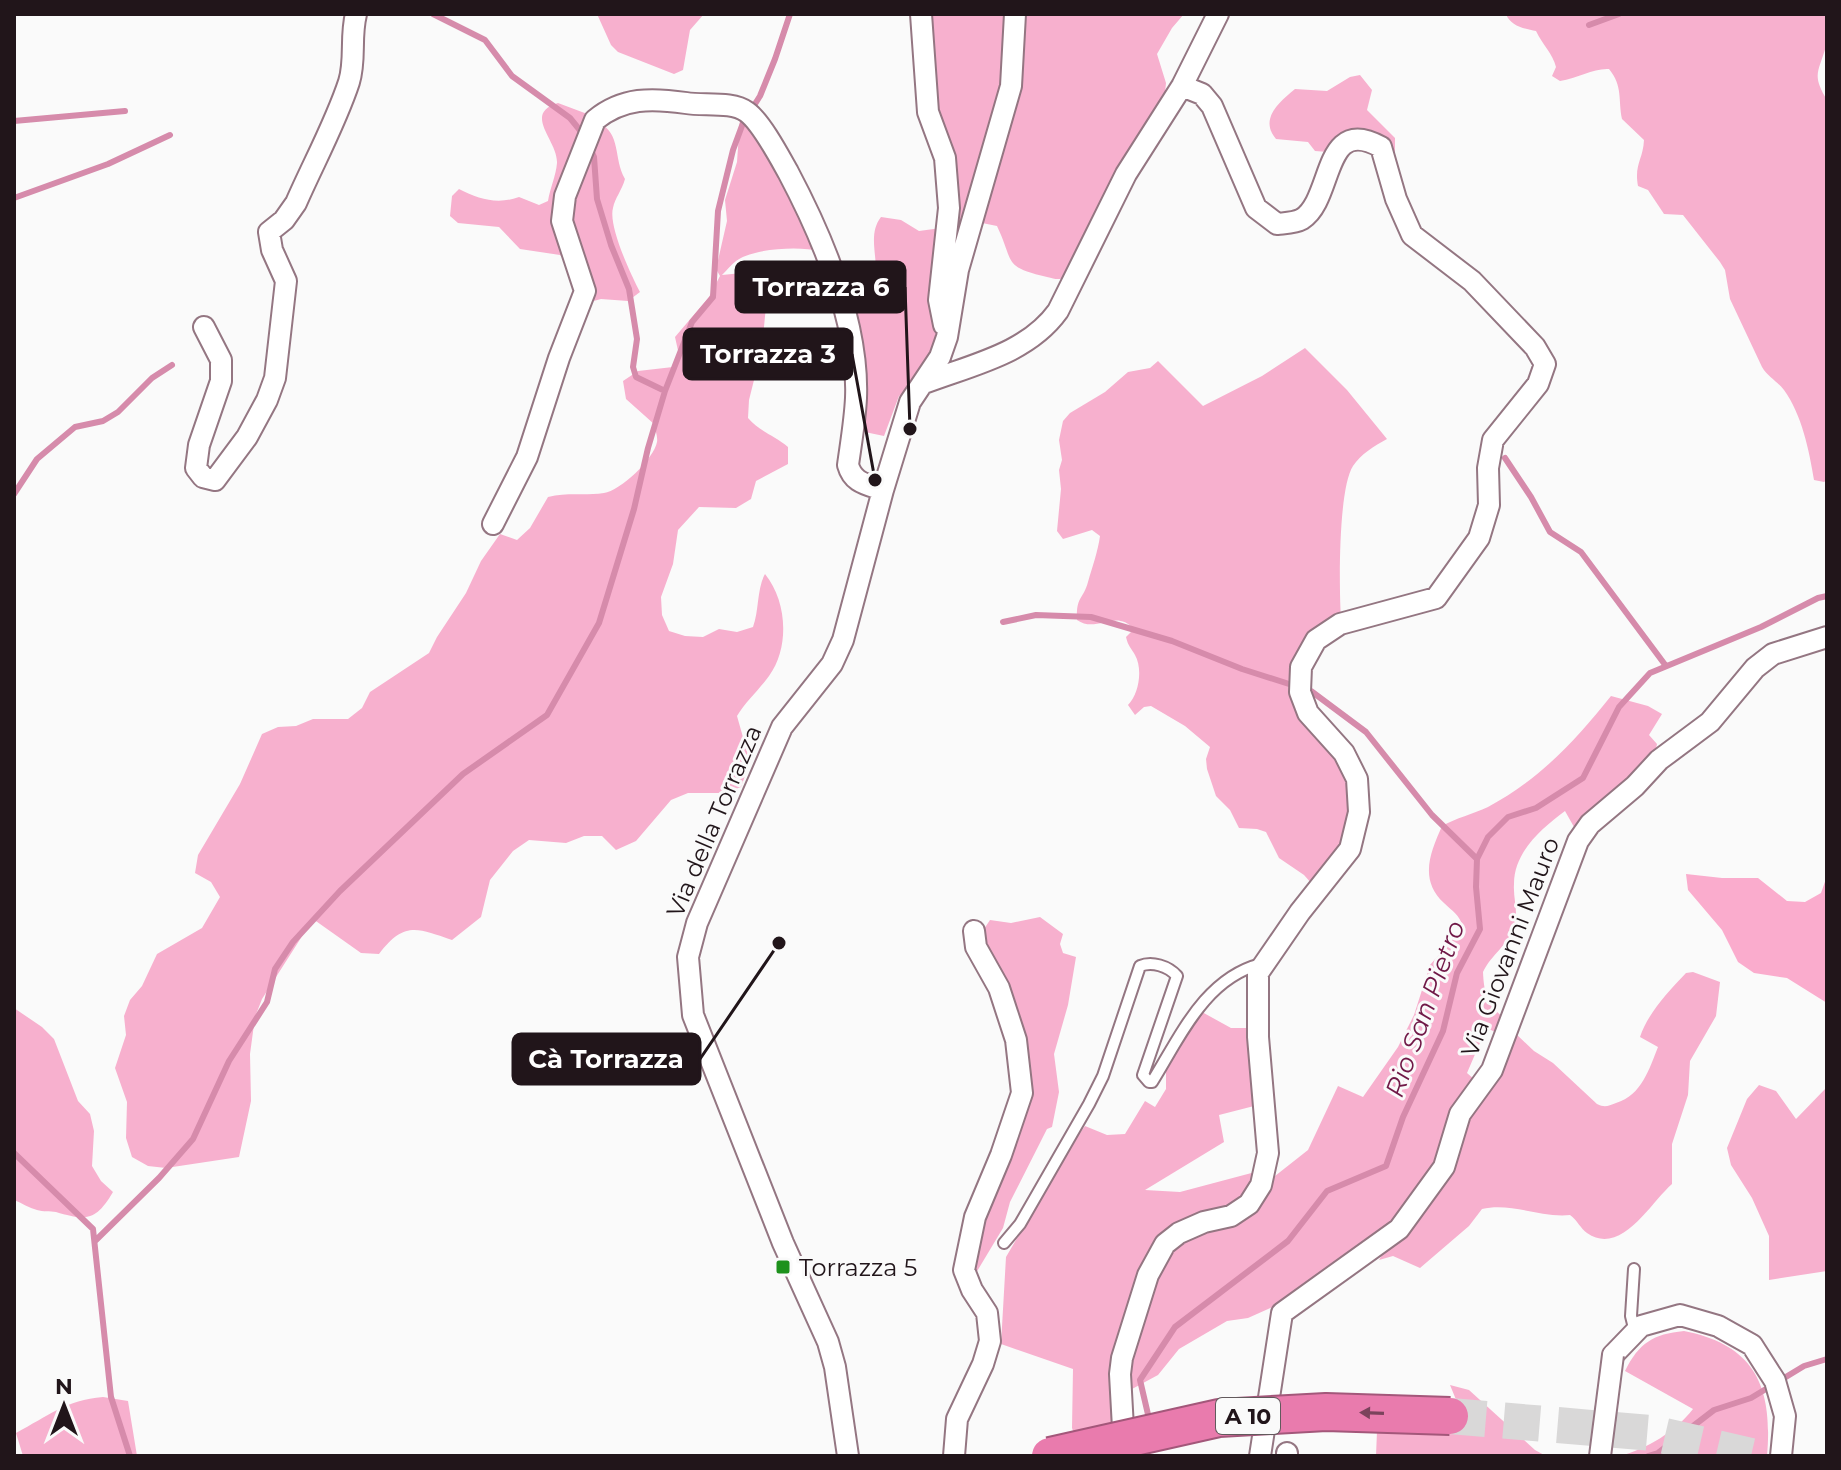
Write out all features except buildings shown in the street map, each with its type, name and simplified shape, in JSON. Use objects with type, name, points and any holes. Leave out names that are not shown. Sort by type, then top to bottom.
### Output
[{"type":"highway","name":"A 10","points":[[1050,1456],[1219,1418],[1326,1412],[1450,1416]]},
{"type":"street","points":[[204,327],[221,360],[221,381],[199,445],[196,468],[203,477],[215,480],[247,437],[275,378],[286,281],[272,250],[269,232],[284,220],[296,203],[349,82],[354,56],[351,32],[356,14]]},
{"type":"street","points":[[921,14],[928,112],[945,158],[949,208],[939,300],[947,337]]},
{"type":"street","name":"Via della Torrazza","points":[[848,1456],[835,1367],[828,1342],[783,1243],[693,1015],[688,957],[697,923],[782,727],[832,664],[843,640],[910,402],[940,357],[947,337],[958,270],[1011,86],[1015,14]]},
{"type":"street","points":[[924,383],[1016,349],[1048,325],[1058,311],[1126,174],[1182,86],[1218,14]]},
{"type":"street","points":[[1124,1456],[1122,1358],[1154,1262],[1165,1244],[1179,1233],[1204,1222],[1231,1216],[1249,1204],[1261,1185],[1268,1153],[1258,1037],[1257,981],[1261,964],[1350,849],[1359,812],[1357,779],[1344,753],[1308,713],[1300,692],[1301,667],[1316,640],[1340,624],[1436,598],[1479,538],[1489,505],[1488,468],[1493,440],[1538,384],[1545,364],[1535,347],[1472,281],[1412,235],[1396,199],[1381,147],[1366,139],[1350,140],[1334,156],[1313,209],[1300,221],[1277,224],[1256,208],[1212,106],[1202,94],[1182,86]]},
{"type":"street","points":[[493,524],[527,457],[559,358],[585,291],[562,221],[565,196],[595,120],[624,103],[640,98],[729,106],[746,111],[784,166],[816,226],[842,300],[854,365],[856,396],[848,465],[851,475],[858,482],[883,490]]},
{"type":"street","name":"Via Giovanni Mauro","points":[[1260,1456],[1282,1313],[1399,1229],[1444,1167],[1460,1114],[1492,1070],[1578,841],[1590,824],[1635,786],[1659,760],[1710,722],[1755,668],[1773,654],[1827,637]]},
{"type":"street","points":[[954,1456],[957,1419],[983,1364],[990,1341],[987,1313],[964,1270],[975,1217],[1022,1093],[1016,1040],[999,988],[976,947],[974,931]]},
{"type":"street","points":[[1600,1456],[1613,1355],[1641,1326],[1680,1315],[1718,1326],[1752,1345],[1775,1381],[1785,1416],[1781,1456]]},
{"type":"lane","points":[[1004,1243],[1020,1224],[1103,1076],[1140,966],[1147,963],[1161,966],[1177,976],[1143,1075],[1152,1082],[1194,1013],[1219,987],[1248,968],[1261,964]]},
{"type":"lane","points":[[1634,1269],[1631,1316],[1635,1332]]},
{"type":"shaded area","points":[[597,14],[704,14],[690,30],[683,70],[674,74],[618,52],[611,45]]},
{"type":"shaded area","points":[[929,14],[1184,14],[1157,54],[1166,83],[1165,93],[1066,278],[1052,278],[1016,266],[997,226],[977,222],[949,273]]},
{"type":"shaded area","points":[[1506,14],[1827,14],[1827,42],[1818,78],[1827,100],[1827,480],[1814,480],[1796,410],[1784,390],[1762,367],[1730,299],[1725,270],[1720,262],[1683,215],[1664,214],[1648,190],[1638,186],[1637,172],[1644,140],[1622,119],[1618,87],[1609,69],[1560,81],[1552,76],[1555,62],[1536,31],[1514,24]]},
{"type":"shaded area","points":[[1360,75],[1372,90],[1367,110],[1395,138],[1395,158],[1384,142],[1328,152],[1315,151],[1308,142],[1276,139],[1271,132],[1273,111],[1295,89],[1327,91],[1350,77]]},
{"type":"shaded area","points":[[558,103],[590,115],[576,161],[569,263],[560,255],[520,249],[499,227],[458,223],[450,216],[452,196],[459,189],[488,200],[503,201],[519,197],[539,205],[548,201],[557,163],[542,121],[548,108]]},
{"type":"shaded area","points":[[744,117],[785,178],[820,251],[789,249],[754,253],[736,261],[722,275],[742,273],[758,280],[767,295],[762,348],[749,400],[748,418],[788,447],[788,464],[756,481],[751,499],[736,508],[699,507],[678,530],[673,564],[661,597],[662,615],[669,631],[703,637],[719,629],[737,632],[753,627],[765,574],[778,597],[783,638],[776,664],[737,716],[750,762],[741,787],[725,793],[688,793],[671,800],[636,841],[616,850],[602,836],[584,836],[566,843],[529,840],[513,851],[490,880],[481,917],[452,940],[412,930],[396,936],[379,954],[361,953],[313,919],[262,999],[255,1017],[250,1054],[251,1101],[239,1157],[166,1168],[148,1166],[132,1157],[126,1138],[127,1102],[115,1068],[126,1035],[124,1016],[157,954],[202,928],[220,897],[211,882],[195,873],[198,855],[240,784],[262,734],[313,719],[348,719],[362,708],[370,692],[429,653],[466,593],[481,561],[500,534],[517,540],[530,528],[548,497],[611,491],[650,457],[657,442],[654,424],[626,399],[623,381],[638,371],[673,367],[679,355],[675,337],[709,297],[720,276],[716,269],[727,221],[725,200],[737,162],[740,119]]},
{"type":"shaded area","points":[[598,122],[611,133],[625,179],[612,216],[621,250],[640,292],[628,301],[601,299],[590,302],[567,215]]},
{"type":"shaded area","points":[[881,217],[901,220],[919,231],[941,228],[936,346],[912,386],[899,396],[884,436],[860,431],[844,289],[871,282],[876,264],[875,228]]},
{"type":"shaded area","points":[[1305,348],[1347,390],[1387,439],[1360,458],[1348,478],[1341,540],[1341,618],[1309,640],[1291,665],[1291,685],[1355,790],[1348,840],[1312,884],[1279,858],[1266,832],[1239,828],[1230,810],[1216,796],[1207,769],[1210,747],[1185,726],[1151,706],[1144,707],[1135,715],[1128,705],[1137,688],[1139,667],[1126,637],[1134,629],[1120,621],[1084,624],[1077,620],[1079,602],[1088,582],[1100,536],[1092,530],[1063,539],[1057,531],[1062,460],[1059,440],[1063,421],[1070,413],[1105,392],[1128,372],[1150,368],[1158,361],[1203,406],[1262,376]]},
{"type":"shaded area","points":[[1611,696],[1648,706],[1662,714],[1649,735],[1657,744],[1655,753],[1573,838],[1574,827],[1565,811],[1530,842],[1524,852],[1515,872],[1514,927],[1483,972],[1488,998],[1494,1009],[1505,1018],[1499,1034],[1487,1028],[1485,1031],[1467,1073],[1475,1080],[1433,1177],[1400,1218],[1286,1301],[1248,1318],[1227,1321],[1179,1349],[1158,1375],[1132,1389],[1112,1413],[1122,1456],[1081,1456],[1072,1428],[1073,1369],[1001,1344],[1006,1257],[1074,1141],[1085,1126],[1107,1135],[1125,1134],[1145,1101],[1155,1107],[1166,1089],[1166,1066],[1202,1012],[1231,1028],[1254,1028],[1258,1105],[1219,1115],[1224,1142],[1145,1190],[1180,1192],[1259,1171],[1249,1194],[1236,1205],[1156,1239],[1251,1212],[1266,1199],[1275,1176],[1308,1150],[1338,1086],[1363,1097],[1398,1047],[1414,1015],[1430,965],[1463,927],[1458,916],[1436,894],[1429,876],[1431,856],[1442,826],[1488,807],[1540,772]]},
{"type":"shaded area","points":[[1686,874],[1758,878],[1787,901],[1805,902],[1821,893],[1827,876],[1827,1003],[1787,978],[1754,973],[1738,962],[1722,930],[1688,890]]},
{"type":"shaded area","points":[[1040,917],[1063,934],[1060,944],[1063,953],[1076,957],[1068,1005],[1054,1054],[1059,1092],[1052,1127],[1047,1129],[1010,1202],[1003,1228],[973,1278],[975,1242],[1026,1099],[984,953],[982,932],[990,920],[1011,923]]},
{"type":"shaded area","points":[[1693,972],[1720,982],[1716,1016],[1690,1061],[1688,1095],[1672,1144],[1672,1184],[1634,1224],[1612,1238],[1600,1239],[1585,1231],[1570,1215],[1493,1207],[1482,1209],[1469,1226],[1420,1268],[1393,1256],[1379,1260],[1436,1194],[1468,1110],[1514,1032],[1597,1104],[1611,1105],[1632,1094],[1643,1080],[1658,1047],[1640,1037],[1644,1028],[1672,988],[1686,973]]},
{"type":"shaded area","points":[[14,1008],[54,1039],[78,1101],[90,1114],[94,1131],[92,1166],[101,1181],[113,1192],[101,1209],[89,1216],[39,1211],[14,1200]]},
{"type":"shaded area","points":[[1759,1085],[1776,1091],[1796,1119],[1827,1087],[1827,1271],[1769,1280],[1769,1236],[1752,1198],[1731,1165],[1727,1148],[1747,1099]]},
{"type":"shaded area","points":[[1684,1331],[1728,1347],[1755,1373],[1767,1410],[1767,1456],[1620,1456],[1660,1438],[1693,1409],[1625,1371],[1636,1353],[1648,1342]]},
{"type":"shaded area","points":[[1450,1385],[1469,1390],[1535,1450],[1546,1456],[1376,1456],[1377,1431],[1457,1433],[1459,1407]]},
{"type":"shaded area","points":[[103,1397],[128,1401],[137,1456],[23,1456],[16,1433],[68,1405]]},
{"type":"waterway","points":[[433,14],[485,40],[512,76],[570,118],[583,134]]},
{"type":"waterway","points":[[95,1241],[159,1178],[193,1139],[229,1061],[267,1002],[275,969],[293,942],[340,891],[463,774],[547,715],[599,623],[634,509],[665,391],[692,322],[713,297],[718,211],[733,150],[743,123],[760,96],[790,14]]},
{"type":"waterway","points":[[1589,25],[1619,14]]},
{"type":"waterway","points":[[14,121],[125,111]]},
{"type":"waterway","points":[[14,198],[108,164],[170,135]]},
{"type":"waterway","points":[[590,148],[594,157],[597,199],[629,289],[637,339],[633,367],[636,377],[665,391]]},
{"type":"waterway","points":[[14,494],[37,459],[75,427],[103,421],[118,412],[152,378],[172,365]]},
{"type":"waterway","points":[[1505,458],[1550,532],[1581,552],[1666,666]]},
{"type":"waterway","name":"Rio San Pietro","points":[[1150,1423],[1140,1380],[1175,1327],[1288,1241],[1327,1191],[1386,1166],[1403,1117],[1443,1031],[1457,973],[1480,929],[1477,859],[1488,837],[1508,817],[1536,808],[1583,778],[1619,707],[1650,673],[1827,596]]},
{"type":"waterway","points":[[1003,622],[1036,615],[1091,617],[1172,641],[1242,669],[1311,691],[1366,732],[1432,815],[1477,859]]},
{"type":"waterway","points":[[14,1153],[93,1229],[111,1397],[130,1456]]},
{"type":"waterway","points":[[1648,1456],[1658,1453],[1714,1410],[1751,1398],[1804,1366],[1827,1359]]},
{"type":"tunnel","points":[[1450,1416],[1652,1433],[1751,1456]]},
{"type":"place","name":"Torrazza 6","points":[[910,429]]},
{"type":"place","name":"Torrazza 3","points":[[875,480]]},
{"type":"place","name":"Cà Torrazza","points":[[779,943]]},
{"type":"place","name":"Torrazza 5","points":[[783,1267]]}]
